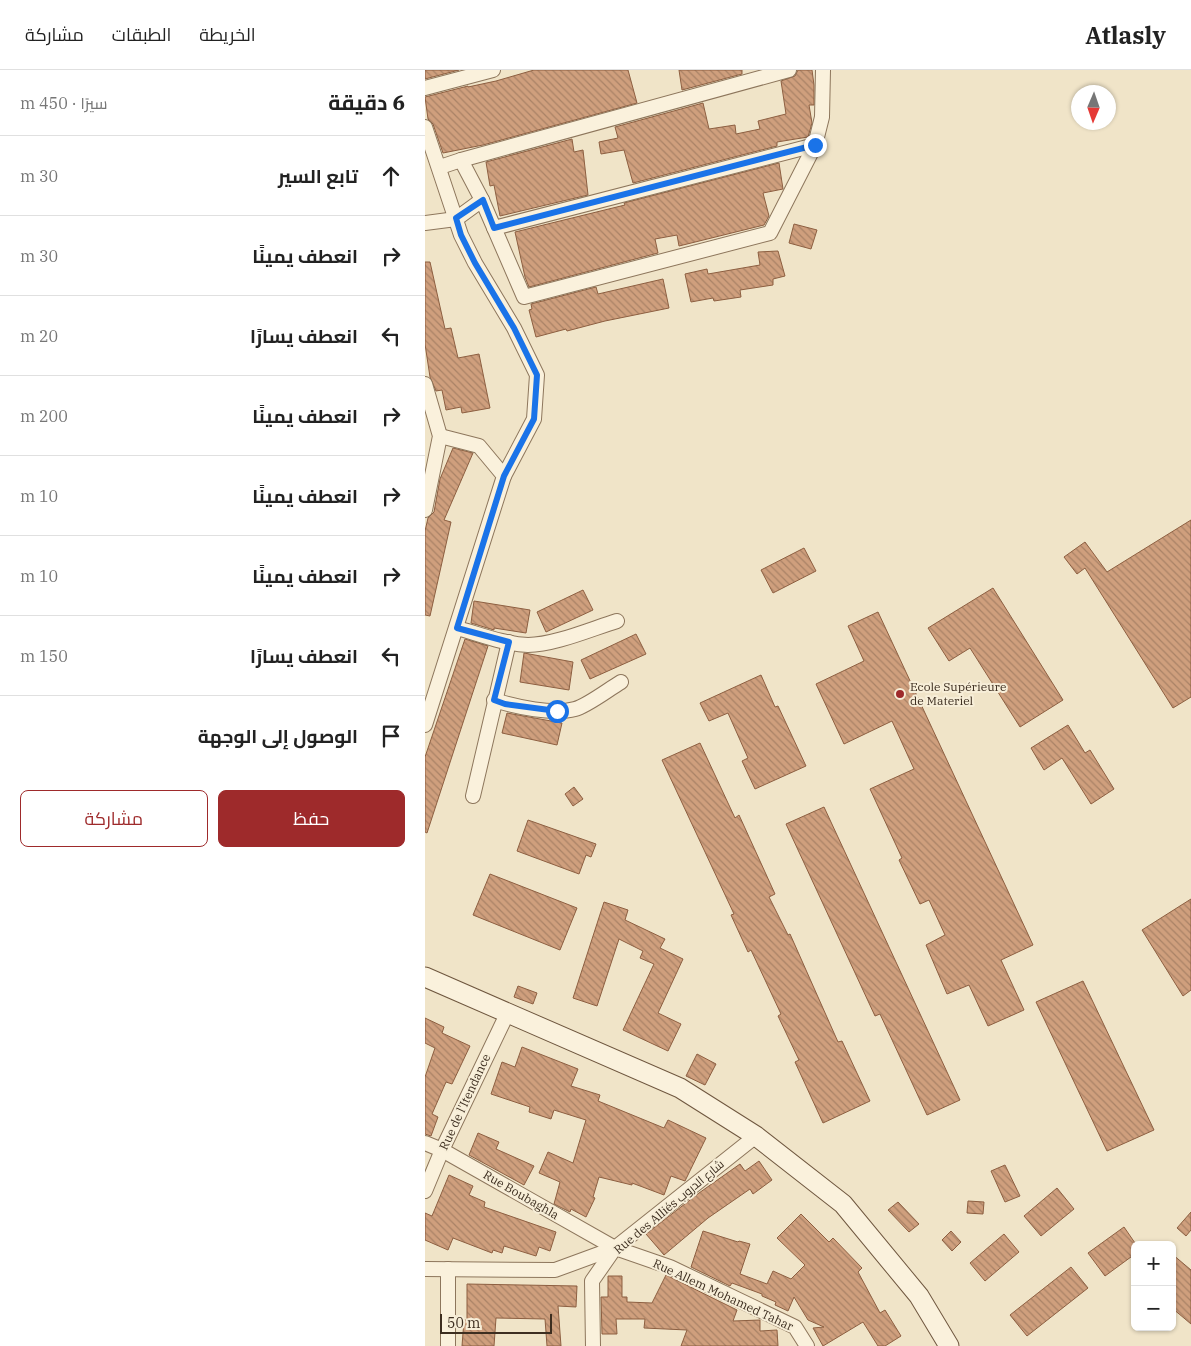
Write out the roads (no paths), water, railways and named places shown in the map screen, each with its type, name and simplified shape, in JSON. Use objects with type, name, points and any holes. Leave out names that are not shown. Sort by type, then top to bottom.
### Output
[{"type":"main road","points":[[425,977],[680,1088],[756,1136],[843,1204],[919,1296],[949,1346]]},
{"type":"street","points":[[425,88],[493,70]]},
{"type":"street","points":[[440,167],[789,70]]},
{"type":"street","points":[[461,160],[483,200],[524,297],[770,233],[815,145],[822,117],[823,70]]},
{"type":"street","points":[[425,127],[440,167],[461,235],[475,263],[514,328],[537,375],[534,419],[504,476],[425,725]]},
{"type":"street","points":[[494,228],[815,145]]},
{"type":"street","points":[[425,223],[456,218],[483,200]]},
{"type":"street","points":[[425,384],[440,436],[425,510]]},
{"type":"street","points":[[440,436],[479,446],[504,476]]},
{"type":"street","points":[[457,628],[509,642],[528,645],[550,642],[617,620]]},
{"type":"street","points":[[473,796],[509,642]]},
{"type":"street","points":[[494,700],[505,704],[557,711],[576,709],[621,682]]},
{"type":"street","name":"Rue de l'Itendance","points":[[425,1191],[442,1150],[507,1014]]},
{"type":"street","name":"Rue des Alliés شارع الدروب","points":[[593,1346],[592,1282],[615,1248],[756,1136]]},
{"type":"street","name":"Rue Boubaghla","points":[[425,1143],[442,1150],[615,1248]]},
{"type":"street","points":[[425,1269],[555,1270],[615,1248]]},
{"type":"street","name":"Rue Allem Mohamed Tahar","points":[[615,1248],[670,1267],[795,1327],[807,1346]]},
{"type":"street","points":[[448,1269],[448,1346]]},
{"type":"place","name":"Ecole Supérieure de Materiel","points":[[900,694]]}]
